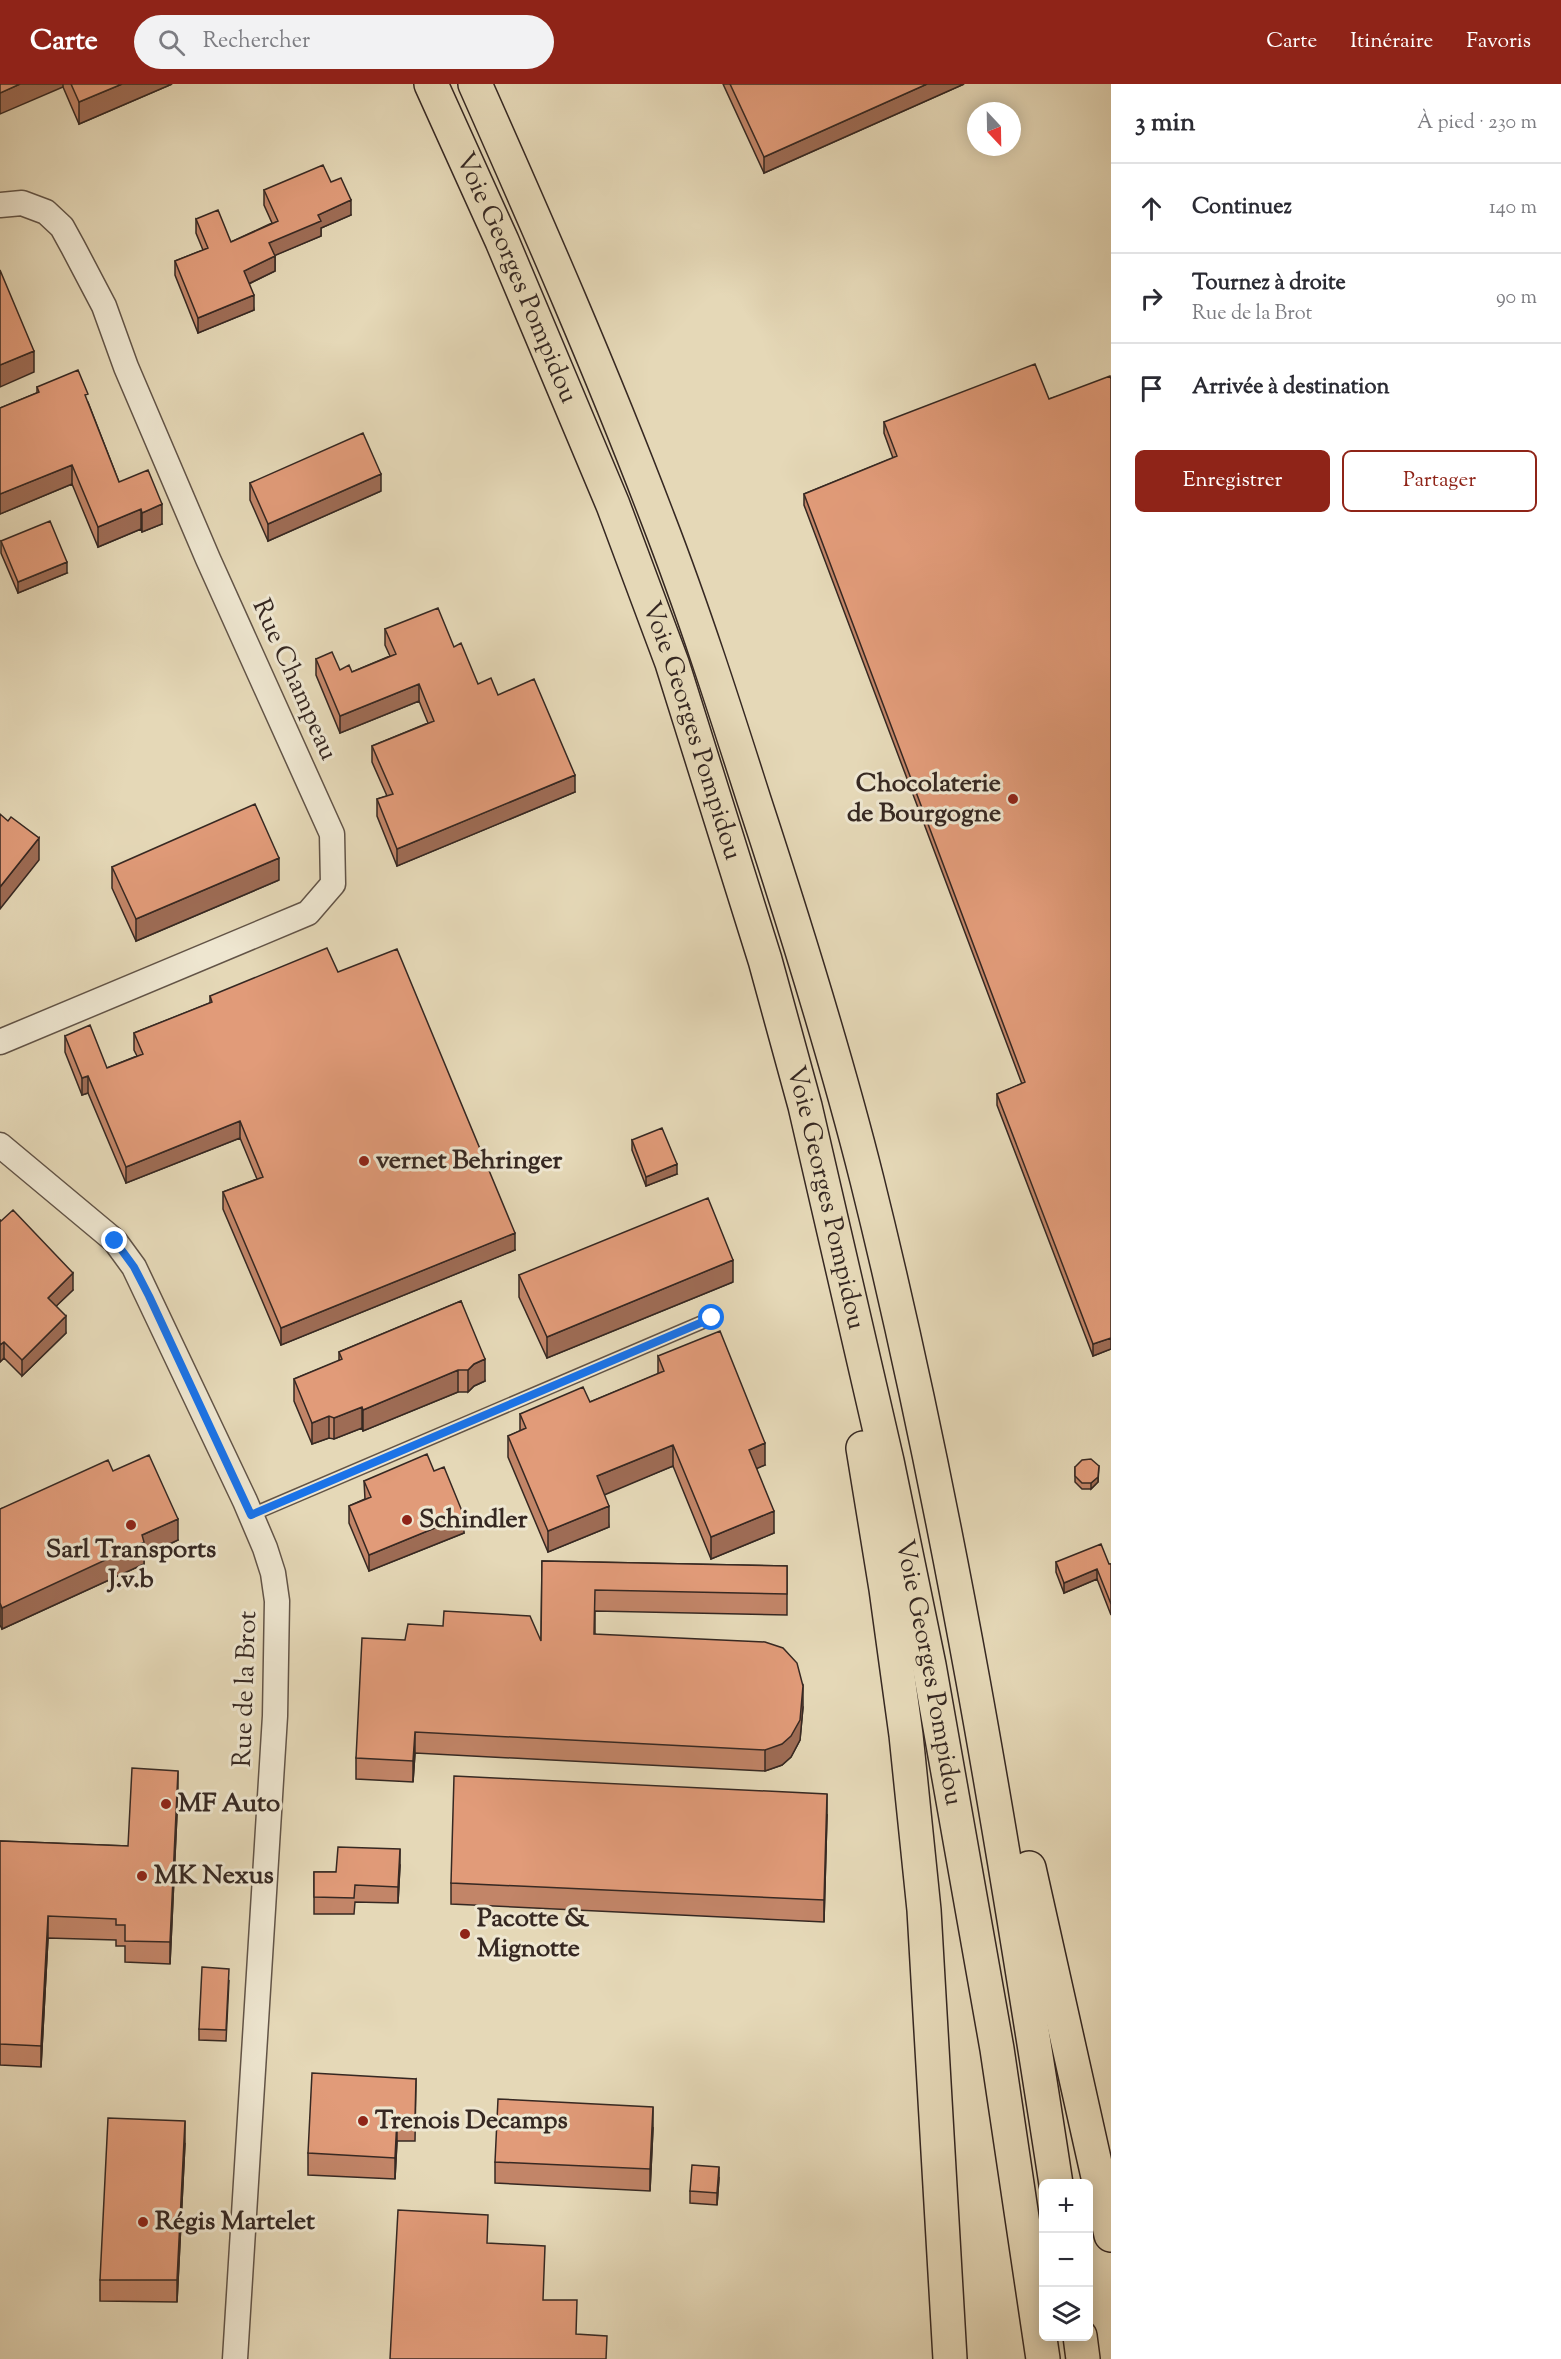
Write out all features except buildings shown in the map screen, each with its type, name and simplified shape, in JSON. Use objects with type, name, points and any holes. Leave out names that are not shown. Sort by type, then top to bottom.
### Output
[{"type":"highway","name":"Voie Georges Pompidou","points":[[431,84],[502,241],[613,505],[672,663],[765,960],[805,1106],[887,1461],[931,1676],[997,2049],[1043,2359]]},
{"type":"highway","name":"Voie Georges Pompidou","points":[[475,84],[579,320],[660,522],[712,669],[824,1025],[866,1178],[951,1561],[1015,1915],[1055,2179]]},
{"type":"highway","points":[[498,84],[579,320]]},
{"type":"highway","points":[[841,1258],[842,1334],[886,1589],[906,1735],[924,1910],[950,2359]]},
{"type":"highway","points":[[951,1561],[990,1686],[1040,1923],[1111,2235]]},
{"type":"highway","points":[[1081,2341],[1083,2359]]},
{"type":"street","name":"Rue Champeau","points":[[0,205],[22,203],[46,213],[62,227],[104,306],[126,367],[204,548],[332,834],[333,884],[308,913],[0,1042]]},
{"type":"street","name":"Rue de la Brot","points":[[0,1145],[115,1241],[134,1267],[251,1515],[273,1573],[278,1601],[276,1716],[235,2359]]},
{"type":"lane","points":[[251,1515],[712,1318]]},
{"type":"place","name":"Chocolaterie de Bourgogne","points":[[1013,799]]},
{"type":"place","name":"vernet Behringer","points":[[364,1161]]},
{"type":"place","name":"Schindler","points":[[407,1520]]},
{"type":"place","name":"Sarl Transports J.v.b","points":[[131,1525]]},
{"type":"place","name":"MF Auto","points":[[166,1804]]},
{"type":"place","name":"MK Nexus","points":[[142,1876]]},
{"type":"place","name":"Pacotte & Mignotte","points":[[465,1934]]},
{"type":"place","name":"Trenois Decamps","points":[[363,2121]]},
{"type":"place","name":"Régis Martelet","points":[[143,2222]]},
{"type":"route","points":[[115,1241],[134,1267],[149,1296],[251,1515],[712,1318]]}]
